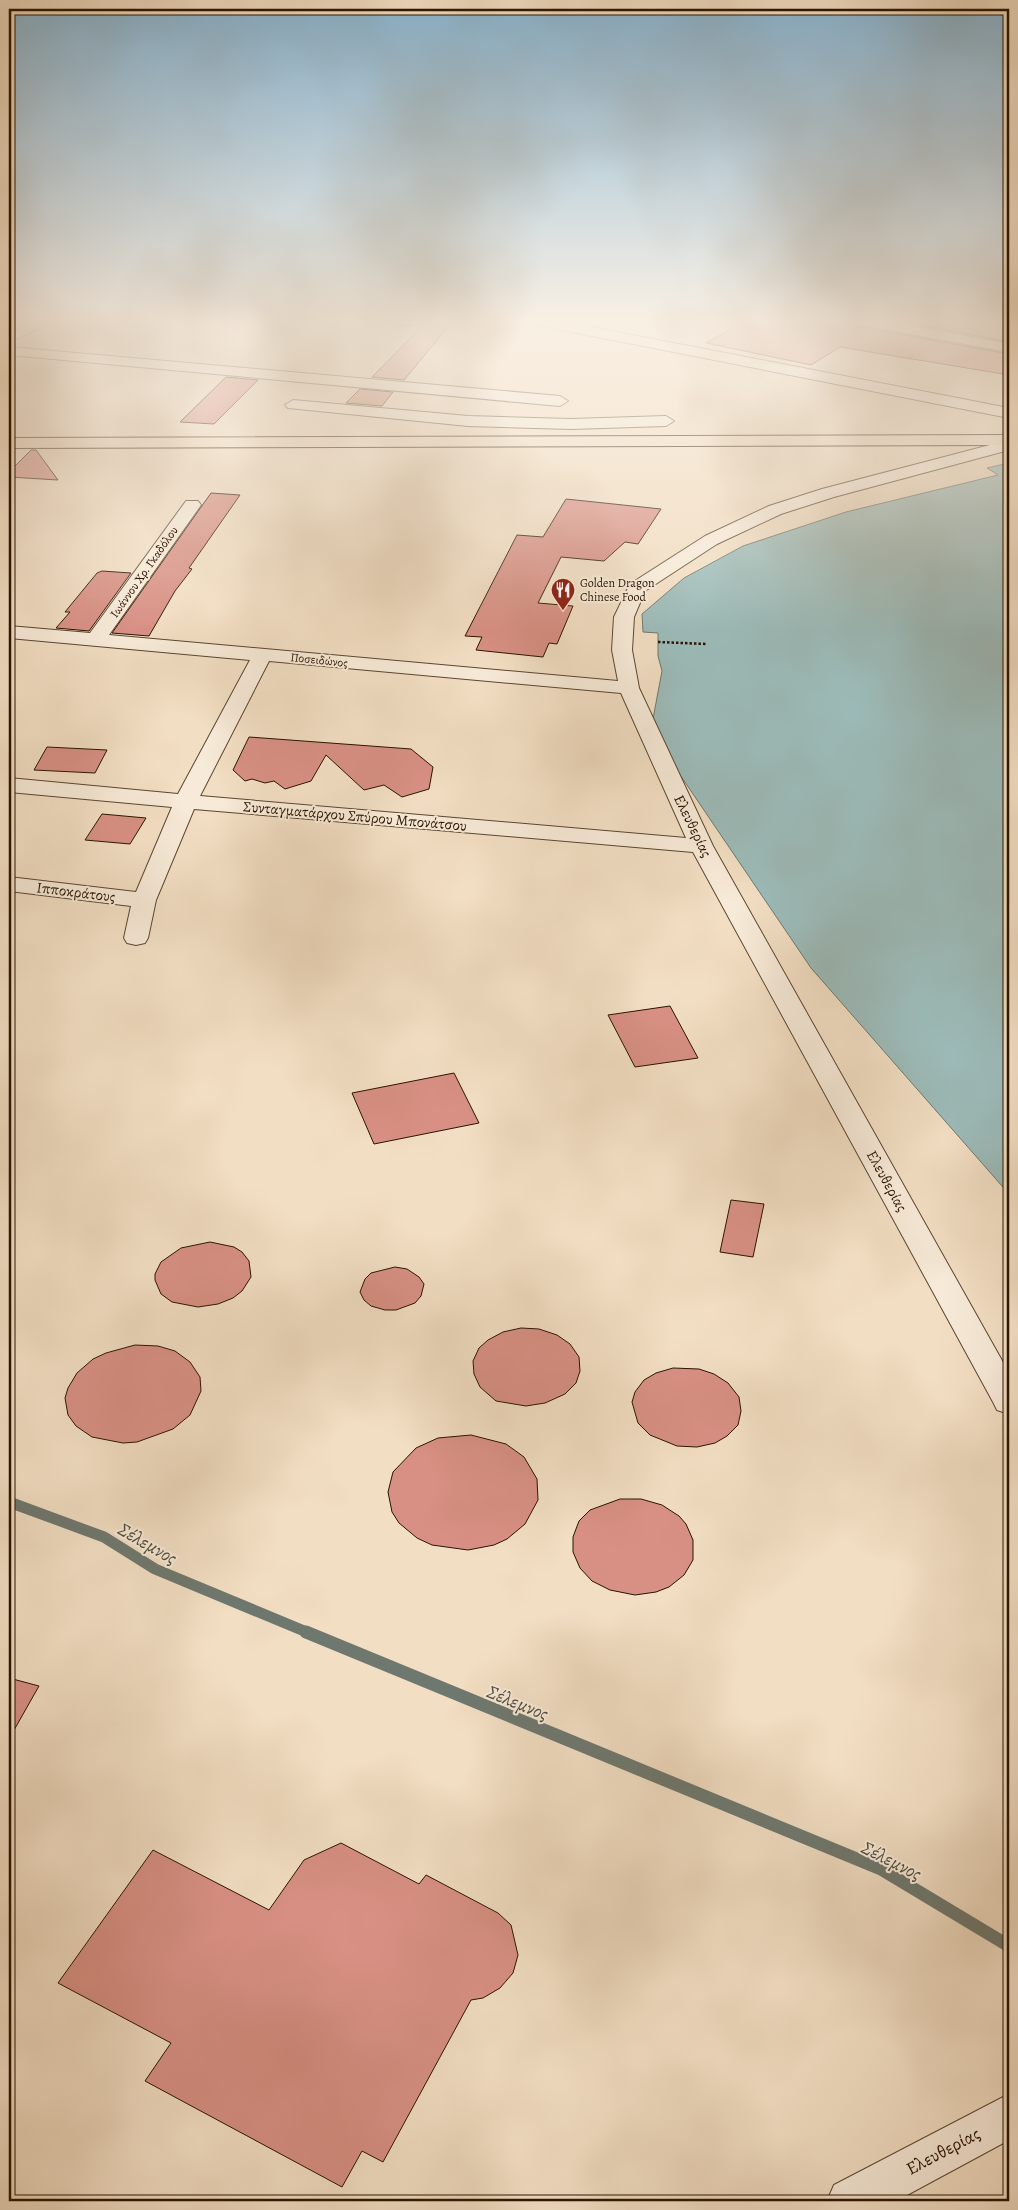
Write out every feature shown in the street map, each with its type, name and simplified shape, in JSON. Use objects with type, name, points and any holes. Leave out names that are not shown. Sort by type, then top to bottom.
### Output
[{"type":"main road","points":[[9,443],[1009,440]]},
{"type":"street","points":[[541,423],[598,423]]},
{"type":"street","points":[[571,424],[573,442]]},
{"type":"street","name":"Ελευθερίας","points":[[1009,445],[828,493],[775,510],[711,540],[637,588],[624,617],[622,650],[629,688],[701,846],[1009,1402]]},
{"type":"street","name":"Ιωάννου Χρ. Γκαδόλου","points":[[96,639],[192,504]]},
{"type":"street","name":"Ποσειδώνος","points":[[9,632],[263,654],[532,681],[629,688]]},
{"type":"street","points":[[136,938],[144,900],[186,801],[263,654]]},
{"type":"street","name":"Συνταγματάρχου Σπύρου Μπονάτσου","points":[[9,785],[701,846]]},
{"type":"street","name":"Ιπποκράτους","points":[[9,884],[144,900]]},
{"type":"street","name":"Ελευθερίας","points":[[850,2201],[1009,2116]]},
{"type":"path","points":[[658,642],[707,644]]},
{"type":"water","points":[[1009,463],[1009,1194],[811,968],[672,763],[652,724],[662,671],[658,656],[658,633],[643,632],[642,614],[684,578],[743,546],[846,512],[998,475],[987,468]]},
{"type":"building","points":[[31,450],[36,450],[58,480],[9,477],[9,472]]},
{"type":"building","points":[[211,493],[240,495],[189,568],[192,569],[175,591],[149,636],[112,633]]},
{"type":"building","points":[[566,499],[661,509],[638,544],[625,542],[604,561],[561,557],[538,603],[573,606],[557,644],[549,643],[543,657],[476,650],[482,637],[465,636],[517,535],[543,537]]},
{"type":"building","points":[[102,571],[131,573],[89,631],[56,628],[70,612],[65,612],[97,573]]},
{"type":"building","points":[[249,737],[411,749],[433,767],[429,789],[402,797],[384,785],[364,790],[326,755],[311,781],[285,789],[274,781],[265,783],[252,779],[245,781],[233,770]]},
{"type":"building","points":[[47,747],[107,750],[95,773],[34,770]]},
{"type":"building","points":[[102,814],[146,818],[130,844],[85,840]]},
{"type":"building","points":[[670,1006],[698,1058],[635,1067],[608,1015]]},
{"type":"building","points":[[454,1073],[479,1123],[374,1144],[352,1093]]},
{"type":"building","points":[[731,1200],[764,1204],[753,1257],[720,1252]]},
{"type":"building","points":[[210,1242],[234,1247],[242,1252],[249,1261],[251,1277],[242,1291],[233,1298],[218,1304],[198,1307],[172,1302],[161,1294],[155,1280],[155,1274],[161,1262],[181,1248]]},
{"type":"building","points":[[395,1267],[407,1269],[419,1277],[424,1284],[421,1296],[415,1303],[396,1310],[385,1310],[371,1306],[364,1300],[360,1292],[365,1279],[371,1273]]},
{"type":"building","points":[[521,1328],[539,1329],[557,1335],[570,1344],[579,1357],[580,1371],[576,1383],[565,1394],[545,1403],[526,1406],[496,1401],[480,1387],[474,1374],[473,1361],[479,1348],[488,1340],[503,1332]]},
{"type":"building","points":[[135,1345],[158,1346],[175,1351],[190,1362],[200,1377],[201,1391],[190,1415],[173,1429],[137,1442],[123,1443],[92,1437],[76,1426],[68,1415],[65,1398],[68,1388],[77,1373],[93,1359],[106,1353]]},
{"type":"building","points":[[673,1368],[699,1369],[714,1374],[728,1383],[739,1397],[741,1411],[738,1425],[727,1436],[715,1443],[697,1447],[677,1446],[650,1435],[638,1423],[632,1402],[635,1392],[644,1380],[656,1373]]},
{"type":"building","points":[[471,1435],[506,1444],[524,1457],[537,1479],[538,1500],[525,1524],[507,1539],[494,1545],[468,1550],[432,1545],[417,1538],[399,1523],[392,1512],[388,1492],[393,1472],[416,1448],[438,1438]]},
{"type":"building","points":[[620,1499],[641,1499],[662,1505],[679,1516],[686,1524],[693,1540],[693,1560],[684,1575],[669,1587],[656,1592],[635,1595],[610,1590],[592,1581],[580,1568],[573,1552],[573,1537],[579,1521],[590,1510]]},
{"type":"building","points":[[9,1678],[39,1686],[9,1739]]},
{"type":"building","points":[[341,1843],[419,1884],[426,1875],[498,1913],[511,1925],[518,1955],[513,1973],[500,1988],[483,1998],[471,2000],[383,2162],[362,2151],[342,2187],[145,2081],[171,2043],[58,1983],[153,1850],[269,1910],[304,1860]]},
{"type":"waterway","name":"Σέλεμνος","points":[[9,1502],[104,1537],[155,1569],[309,1633]]},
{"type":"waterway","name":"Σέλεμνος","points":[[306,1632],[881,1869],[1009,1946]]},
{"type":"place","name":"Golden Dragon Chinese Food","points":[[563,611]]}]
